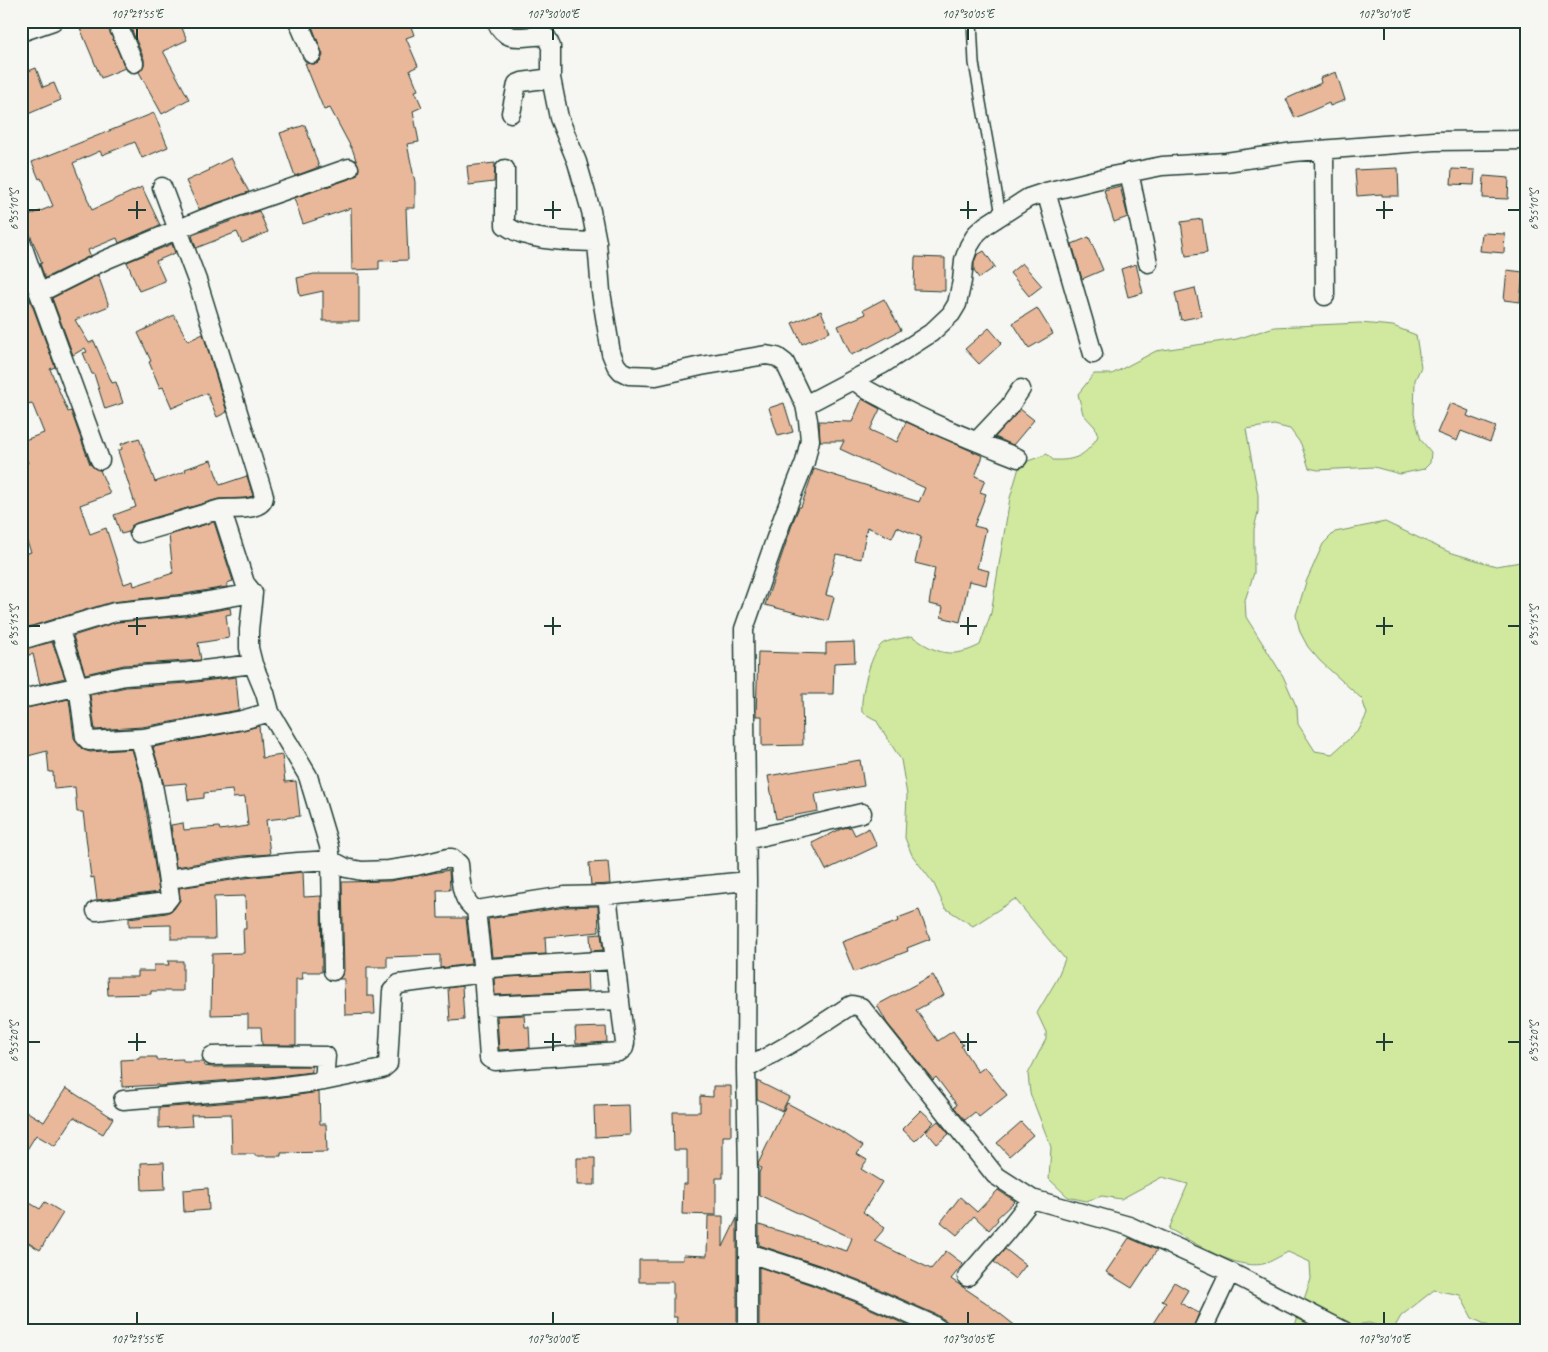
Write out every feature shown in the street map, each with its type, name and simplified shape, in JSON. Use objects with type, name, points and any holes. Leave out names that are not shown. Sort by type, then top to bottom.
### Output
[{"type":"street","points":[[21,32],[53,21]]},
{"type":"street","points":[[116,21],[134,63]]},
{"type":"street","points":[[298,21],[312,54]]},
{"type":"street","points":[[496,21],[502,32],[507,35],[519,39],[541,36],[547,38],[551,47],[551,78],[559,118],[576,162],[591,211],[597,242],[601,292],[611,353],[621,371],[629,375],[656,376],[700,366],[771,356],[777,357],[785,363],[805,405],[810,440],[805,462],[784,515],[744,629],[747,881],[748,1331]]},
{"type":"street","points":[[511,113],[517,84],[551,78]]},
{"type":"street","points":[[805,405],[883,364],[931,333],[951,314],[960,294],[964,260],[976,233],[1028,198],[1129,172],[1162,166],[1226,162],[1294,152],[1434,141],[1527,140]]},
{"type":"street","points":[[1324,150],[1325,296]]},
{"type":"street","points":[[39,293],[105,260],[203,220],[349,168]]},
{"type":"street","points":[[505,168],[505,225],[541,239],[597,242]]},
{"type":"street","points":[[1129,172],[1148,263]]},
{"type":"street","points":[[139,533],[221,509],[261,505],[264,500],[198,283],[162,187]]},
{"type":"street","points":[[1046,192],[1093,354]]},
{"type":"street","points":[[21,242],[100,460]]},
{"type":"street","points":[[854,379],[863,389],[910,412],[1018,458]]},
{"type":"street","points":[[978,442],[1009,407],[1021,389]]},
{"type":"street","points":[[221,509],[245,583],[253,593],[249,630],[249,648],[253,664],[265,693],[270,712],[308,776],[324,826],[331,860],[333,971]]},
{"type":"street","points":[[21,640],[116,612],[185,605],[253,593]]},
{"type":"street","points":[[60,628],[78,685],[85,738],[89,741],[143,738],[242,720],[270,712]]},
{"type":"street","points":[[21,699],[125,676],[187,672],[253,664]]},
{"type":"street","points":[[96,911],[168,901],[170,898],[169,880],[154,788],[142,747],[143,738]]},
{"type":"street","points":[[746,840],[862,813]]},
{"type":"street","points":[[169,880],[244,867],[298,862],[331,860],[346,868],[362,870],[398,869],[444,858],[452,858],[459,864],[464,897],[467,904],[476,910],[566,896],[607,895],[747,881]]},
{"type":"street","points":[[476,910],[483,973],[488,1056],[491,1060],[622,1051],[625,1043],[607,895]]},
{"type":"street","points":[[123,1100],[269,1088],[324,1081],[382,1068],[388,1064],[392,991],[399,984],[483,973],[490,968],[614,960]]},
{"type":"street","points":[[485,1006],[620,1000]]},
{"type":"street","points":[[746,1069],[802,1037],[848,1007],[852,1005],[861,1006],[995,1175],[1032,1199],[1129,1226],[1230,1272],[1344,1331]]},
{"type":"street","points":[[212,1056],[326,1056],[324,1081]]},
{"type":"street","points":[[967,1277],[1032,1199]]},
{"type":"street","points":[[749,1253],[857,1291],[931,1324],[942,1331]]},
{"type":"street","points":[[1202,1331],[1230,1272]]},
{"type":"lane","points":[[972,21],[974,63],[1001,215]]},
{"type":"green space","points":[[1360,323],[1393,326],[1416,335],[1421,367],[1415,380],[1414,414],[1421,440],[1431,452],[1430,463],[1424,469],[1400,474],[1374,467],[1318,470],[1309,468],[1301,444],[1290,429],[1274,425],[1246,429],[1258,495],[1258,512],[1254,529],[1254,573],[1245,600],[1246,617],[1283,676],[1297,708],[1298,724],[1315,751],[1332,754],[1359,730],[1367,714],[1362,699],[1320,661],[1308,647],[1300,632],[1296,615],[1306,582],[1323,544],[1335,532],[1385,522],[1449,552],[1496,566],[1527,561],[1527,1331],[1493,1331],[1493,1328],[1472,1318],[1460,1295],[1434,1290],[1401,1316],[1393,1330],[1369,1323],[1361,1324],[1355,1331],[1295,1331],[1294,1328],[1311,1279],[1310,1262],[1288,1252],[1263,1264],[1240,1263],[1214,1254],[1169,1229],[1188,1184],[1162,1177],[1121,1199],[1102,1196],[1086,1201],[1068,1197],[1049,1179],[1051,1147],[1030,1093],[1028,1074],[1046,1039],[1046,1032],[1037,1013],[1056,981],[1065,959],[1015,899],[973,926],[945,908],[934,884],[912,855],[905,838],[907,795],[901,760],[876,720],[862,712],[864,687],[870,666],[882,644],[912,636],[929,647],[945,652],[961,652],[980,645],[991,613],[1010,498],[1020,464],[1047,454],[1053,460],[1074,458],[1084,453],[1094,443],[1098,436],[1095,427],[1083,414],[1078,394],[1094,374],[1112,374],[1156,351],[1237,339],[1274,327]]},
{"type":"building","points":[[77,21],[106,21],[125,68],[101,78]]},
{"type":"building","points":[[128,21],[179,21],[187,40],[163,51],[189,99],[162,114],[139,72],[144,65],[144,59]]},
{"type":"building","points":[[310,21],[409,21],[414,35],[406,38],[418,66],[410,70],[418,90],[415,91],[422,107],[413,111],[419,142],[407,144],[415,182],[415,208],[406,208],[408,260],[379,261],[379,269],[352,270],[351,208],[303,224],[294,198],[352,178],[357,175],[359,169],[353,151],[330,108],[324,110],[305,63],[317,64],[323,55]]},
{"type":"building","points":[[36,68],[43,87],[54,83],[61,100],[28,114],[21,97],[21,74]]},
{"type":"building","points":[[1336,72],[1345,100],[1330,106],[1329,103],[1295,118],[1286,99],[1321,83],[1320,78]]},
{"type":"building","points":[[154,113],[168,147],[142,158],[135,142],[102,155],[100,151],[73,163],[92,210],[142,187],[160,225],[119,243],[117,238],[88,250],[90,256],[45,278],[40,264],[42,263],[23,218],[53,206],[32,162]]},
{"type":"building","points":[[305,125],[319,167],[295,176],[280,133]]},
{"type":"building","points":[[231,158],[249,192],[199,209],[186,181]]},
{"type":"building","points":[[495,163],[494,182],[469,185],[467,166]]},
{"type":"building","points":[[1398,168],[1399,196],[1382,196],[1382,194],[1357,196],[1355,170]]},
{"type":"building","points":[[1452,169],[1475,170],[1474,185],[1451,184]]},
{"type":"building","points":[[1484,176],[1509,178],[1508,199],[1483,198]]},
{"type":"building","points":[[1120,186],[1128,217],[1114,222],[1104,190]]},
{"type":"building","points":[[259,211],[268,232],[242,243],[237,232],[196,248],[192,235]]},
{"type":"building","points":[[1202,219],[1207,253],[1186,256],[1181,222]]},
{"type":"building","points":[[1482,233],[1505,234],[1504,253],[1480,251]]},
{"type":"building","points":[[1089,237],[1103,270],[1082,279],[1072,244]]},
{"type":"building","points":[[172,244],[175,253],[156,261],[165,281],[139,291],[127,262]]},
{"type":"building","points":[[984,251],[995,267],[979,278],[974,271],[974,262],[977,255]]},
{"type":"building","points":[[915,257],[945,258],[945,291],[914,290]]},
{"type":"building","points":[[1022,263],[1042,286],[1029,296],[1010,273]]},
{"type":"building","points":[[1136,264],[1143,293],[1128,297],[1121,269]]},
{"type":"building","points":[[1507,270],[1523,272],[1520,302],[1504,300]]},
{"type":"building","points":[[314,274],[359,274],[359,321],[323,321],[323,291],[300,296],[297,278]]},
{"type":"building","points":[[21,275],[55,367],[50,369],[68,412],[71,411],[90,464],[100,470],[110,494],[80,505],[90,534],[106,528],[124,584],[133,581],[134,586],[173,573],[169,535],[214,522],[233,581],[227,583],[227,587],[112,602],[25,628],[21,613],[21,555],[31,552],[21,527],[21,466],[28,463],[22,441],[44,433],[32,403],[28,404],[21,388]]},
{"type":"building","points":[[98,275],[109,306],[75,320],[89,343],[94,341],[112,383],[116,382],[123,403],[105,409],[94,374],[92,374],[83,353],[87,352],[85,348],[73,355],[52,298]]},
{"type":"building","points":[[1195,288],[1202,316],[1181,320],[1175,293]]},
{"type":"building","points":[[884,299],[901,330],[851,355],[838,326],[866,314],[863,310]]},
{"type":"building","points":[[1037,308],[1053,334],[1029,348],[1013,323]]},
{"type":"building","points":[[821,311],[830,332],[802,344],[792,323]]},
{"type":"building","points":[[174,315],[188,341],[203,334],[227,412],[217,417],[207,393],[172,408],[163,387],[160,388],[149,362],[151,361],[138,333]]},
{"type":"building","points":[[989,328],[1002,343],[979,364],[965,349]]},
{"type":"building","points":[[862,399],[880,409],[870,430],[897,442],[906,422],[983,456],[975,476],[985,480],[980,492],[986,494],[974,526],[986,529],[977,568],[989,571],[986,585],[969,581],[960,622],[941,617],[943,607],[929,604],[935,568],[915,563],[921,537],[897,527],[892,538],[867,527],[861,559],[836,554],[826,595],[834,597],[828,621],[765,605],[794,519],[799,507],[801,507],[814,469],[919,502],[925,488],[840,449],[844,441],[820,441],[819,421],[852,422]]},
{"type":"building","points":[[784,403],[793,432],[778,436],[769,408]]},
{"type":"building","points":[[1450,403],[1469,411],[1467,416],[1496,427],[1490,442],[1461,431],[1457,441],[1437,433]]},
{"type":"building","points":[[1020,409],[1034,420],[1013,445],[995,437]]},
{"type":"building","points":[[139,438],[155,482],[211,460],[220,485],[247,476],[253,496],[218,499],[136,523],[131,526],[129,532],[121,534],[114,515],[136,507],[118,451],[122,449],[121,444]]},
{"type":"building","points":[[230,608],[231,614],[226,615],[229,638],[198,643],[201,660],[124,665],[85,674],[73,636],[117,622],[186,616]]},
{"type":"building","points":[[52,642],[65,678],[40,684],[33,654],[21,657],[21,650]]},
{"type":"building","points":[[854,642],[855,662],[834,663],[833,694],[802,694],[803,745],[762,746],[762,716],[756,716],[758,652],[826,654],[826,643]]},
{"type":"building","points":[[236,677],[239,710],[142,727],[95,730],[90,695],[126,687],[188,683]]},
{"type":"building","points":[[69,699],[74,738],[82,749],[90,752],[132,749],[142,783],[159,892],[97,900],[94,877],[91,878],[83,812],[77,812],[75,787],[54,789],[53,772],[49,772],[47,751],[24,757],[21,748],[21,709]]},
{"type":"building","points":[[259,726],[262,758],[282,755],[285,782],[296,781],[300,816],[266,820],[270,854],[242,856],[176,867],[171,825],[183,823],[184,830],[219,827],[220,830],[248,826],[245,797],[233,798],[232,790],[204,793],[204,798],[188,800],[186,783],[164,785],[153,747]]},
{"type":"building","points":[[860,760],[864,786],[815,794],[818,811],[776,819],[768,776]]},
{"type":"building","points":[[851,827],[855,835],[869,828],[877,846],[826,870],[812,843],[843,828]]},
{"type":"building","points":[[608,862],[610,884],[591,885],[589,863]]},
{"type":"building","points":[[449,870],[450,890],[437,890],[438,918],[466,918],[471,964],[440,968],[440,955],[387,957],[387,967],[367,967],[367,996],[374,996],[375,1014],[345,1015],[344,979],[339,979],[344,971],[342,882],[390,881]]},
{"type":"building","points":[[303,872],[304,897],[321,896],[322,972],[302,972],[303,979],[296,979],[296,1045],[262,1045],[261,1027],[248,1027],[248,1014],[211,1015],[212,954],[244,953],[243,929],[246,929],[245,896],[214,897],[215,939],[171,939],[171,925],[129,926],[129,918],[167,913],[174,909],[180,900],[179,888]]},
{"type":"building","points":[[598,906],[599,932],[545,937],[546,954],[492,957],[488,919],[566,907]]},
{"type":"building","points":[[919,910],[930,939],[907,948],[908,951],[854,972],[842,942],[899,921],[898,918]]},
{"type":"building","points":[[601,934],[603,950],[591,951],[590,935]]},
{"type":"building","points":[[168,961],[183,961],[183,991],[151,991],[151,994],[108,995],[107,977],[138,977],[138,971],[154,971],[154,965],[169,965]]},
{"type":"building","points":[[587,972],[588,991],[495,995],[494,978]]},
{"type":"building","points":[[933,975],[944,995],[916,1010],[938,1041],[953,1031],[978,1072],[985,1067],[1007,1095],[979,1117],[975,1112],[965,1120],[954,1107],[957,1105],[936,1077],[933,1080],[887,1023],[877,1005]]},
{"type":"building","points":[[462,986],[464,1020],[450,1021],[448,988]]},
{"type":"building","points":[[524,1015],[525,1027],[529,1027],[530,1048],[499,1050],[497,1016]]},
{"type":"building","points":[[606,1027],[607,1042],[576,1044],[575,1028]]},
{"type":"building","points":[[139,1057],[157,1057],[157,1060],[183,1059],[183,1062],[203,1062],[204,1066],[212,1067],[312,1066],[312,1072],[158,1086],[122,1087],[121,1060],[139,1059]]},
{"type":"building","points":[[757,1081],[789,1097],[782,1111],[757,1099]]},
{"type":"building","points":[[713,1086],[731,1086],[731,1136],[723,1136],[723,1178],[716,1178],[716,1215],[682,1214],[683,1184],[687,1184],[687,1150],[674,1150],[673,1112],[700,1112],[700,1096],[713,1097]]},
{"type":"building","points":[[66,1088],[113,1118],[103,1134],[74,1117],[55,1146],[36,1135],[21,1159],[21,1108],[44,1122]]},
{"type":"building","points":[[319,1092],[320,1124],[326,1124],[327,1152],[281,1153],[281,1156],[232,1154],[231,1114],[191,1115],[192,1126],[159,1128],[159,1108],[270,1099]]},
{"type":"building","points":[[787,1103],[845,1134],[863,1146],[857,1154],[867,1160],[861,1169],[882,1182],[863,1212],[885,1228],[874,1241],[931,1269],[946,1251],[963,1264],[951,1279],[985,1302],[1022,1331],[953,1331],[948,1322],[937,1315],[861,1281],[759,1245],[759,1225],[847,1251],[852,1238],[759,1195],[759,1173],[761,1168],[758,1164]]},
{"type":"building","points":[[629,1105],[630,1135],[595,1137],[594,1106]]},
{"type":"building","points":[[921,1110],[934,1122],[915,1141],[902,1129]]},
{"type":"building","points":[[938,1121],[949,1134],[937,1144],[926,1131]]},
{"type":"building","points":[[1021,1122],[1033,1135],[1009,1156],[997,1143]]},
{"type":"building","points":[[577,1158],[595,1158],[595,1185],[577,1185]]},
{"type":"building","points":[[164,1162],[165,1189],[142,1190],[141,1163]]},
{"type":"building","points":[[208,1188],[209,1210],[184,1212],[183,1190]]},
{"type":"building","points":[[998,1190],[1015,1201],[997,1218],[998,1220],[989,1230],[974,1216],[957,1235],[941,1222],[960,1197],[977,1212]]},
{"type":"building","points":[[21,1198],[40,1209],[45,1202],[63,1213],[40,1250],[22,1239],[26,1232],[21,1229]]},
{"type":"building","points":[[708,1216],[723,1216],[723,1247],[737,1218],[737,1331],[676,1331],[677,1317],[673,1317],[673,1282],[639,1282],[639,1260],[683,1260],[683,1255],[707,1256]]},
{"type":"building","points":[[1129,1238],[1157,1250],[1132,1288],[1106,1272]]},
{"type":"building","points":[[1005,1249],[1026,1265],[1015,1279],[994,1262]]},
{"type":"building","points":[[759,1267],[853,1301],[920,1331],[759,1331]]},
{"type":"building","points":[[1174,1282],[1188,1290],[1180,1303],[1199,1313],[1192,1331],[1148,1331],[1166,1303],[1162,1301]]}]
